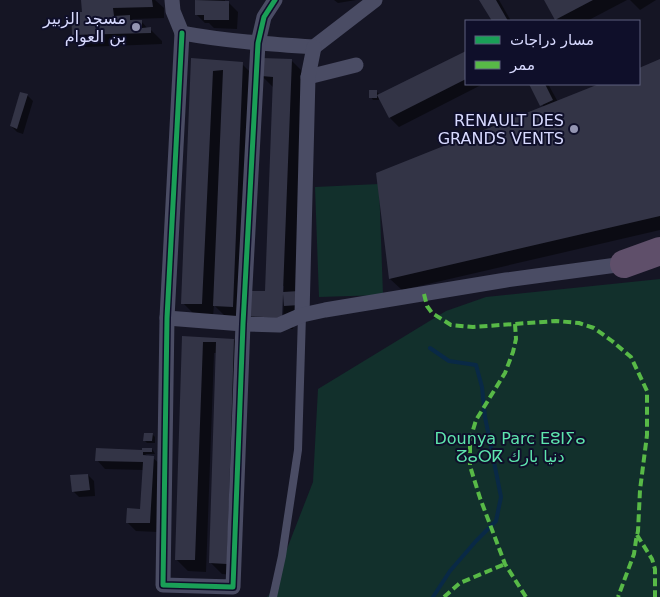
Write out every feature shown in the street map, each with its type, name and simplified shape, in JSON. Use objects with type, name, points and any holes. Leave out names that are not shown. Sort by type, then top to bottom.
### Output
[{"type":"highway","points":[[624,264],[660,251]]},
{"type":"highway","points":[[624,264],[645,265],[660,269]]},
{"type":"street","points":[[172,0],[173,11],[182,33],[167,318],[163,585],[233,587],[243,324],[258,44],[264,17],[275,0]]},
{"type":"street","points":[[182,33],[258,44],[314,47],[375,0]]},
{"type":"street","points":[[302,315],[308,77],[314,47]]},
{"type":"street","points":[[308,77],[356,65]]},
{"type":"street","points":[[167,318],[279,325],[302,315],[506,280],[624,264]]},
{"type":"lane","points":[[274,597],[298,450],[302,315]]},
{"type":"green space","points":[[379,184],[383,295],[319,297],[315,187]]},
{"type":"green space","name":"Dounya Parc ⴹⵓⵏⵢⴰ ⵒⴰⵔⴽ دنيا بارك","points":[[660,279],[660,597],[267,597],[313,482],[318,389],[446,311],[486,297]]},
{"type":"building","points":[[81,0],[152,0],[153,7],[113,8],[114,16],[130,15],[130,20],[142,20],[142,28],[151,27],[151,33],[72,35],[71,12],[82,12]]},
{"type":"building","points":[[195,0],[229,1],[229,20],[204,20],[204,15],[195,15]]},
{"type":"building","points":[[479,0],[496,0],[507,20],[491,20]]},
{"type":"building","points":[[544,0],[593,0],[555,20]]},
{"type":"building","points":[[465,51],[465,80],[389,118],[377,95]]},
{"type":"building","points":[[191,58],[243,62],[233,307],[213,306],[223,70],[213,71],[202,304],[181,304]]},
{"type":"building","points":[[261,58],[292,59],[283,292],[299,291],[300,305],[284,306],[283,294],[282,318],[246,316],[247,291],[265,291],[273,77],[261,76]]},
{"type":"building","name":"RENAULT DES GRANDS VENTS","points":[[660,59],[660,216],[389,279],[376,173],[596,85],[640,85],[640,68]]},
{"type":"building","points":[[530,85],[546,85],[553,100],[540,106]]},
{"type":"building","points":[[369,90],[377,90],[377,98],[369,98]]},
{"type":"building","points":[[20,92],[28,94],[17,129],[10,126]]},
{"type":"building","points":[[182,336],[234,339],[227,564],[209,563],[216,342],[203,342],[195,560],[175,560]]},
{"type":"building","points":[[144,433],[153,433],[152,441],[143,441]]},
{"type":"building","points":[[96,448],[142,450],[142,448],[152,448],[152,452],[143,452],[143,455],[154,456],[150,523],[126,523],[127,508],[140,509],[143,462],[95,461]]},
{"type":"building","points":[[88,474],[90,490],[72,492],[70,475]]},
{"type":"waterway","points":[[430,348],[449,361],[476,365],[482,387],[485,417],[501,497],[496,521],[450,571],[433,597]]},
{"type":"marked path","points":[[424,294],[427,306],[432,313],[451,325],[473,327],[556,321],[579,323],[594,328],[631,357],[647,391],[647,435],[634,554],[618,597]]},
{"type":"marked path","points":[[515,324],[516,339],[505,373],[476,420],[470,440],[470,466],[505,564],[526,597]]},
{"type":"marked path","points":[[637,535],[652,559],[655,569],[655,597]]},
{"type":"marked path","points":[[444,597],[460,583],[505,564]]},
{"type":"cycle path","points":[[182,33],[167,318],[163,585],[233,587],[243,324],[258,43],[264,17],[275,0]]},
{"type":"place","name":"مسجد الزبير بن العوام","points":[[136,27]]},
{"type":"place","name":"RENAULT DES GRANDS VENTS","points":[[574,129]]}]
